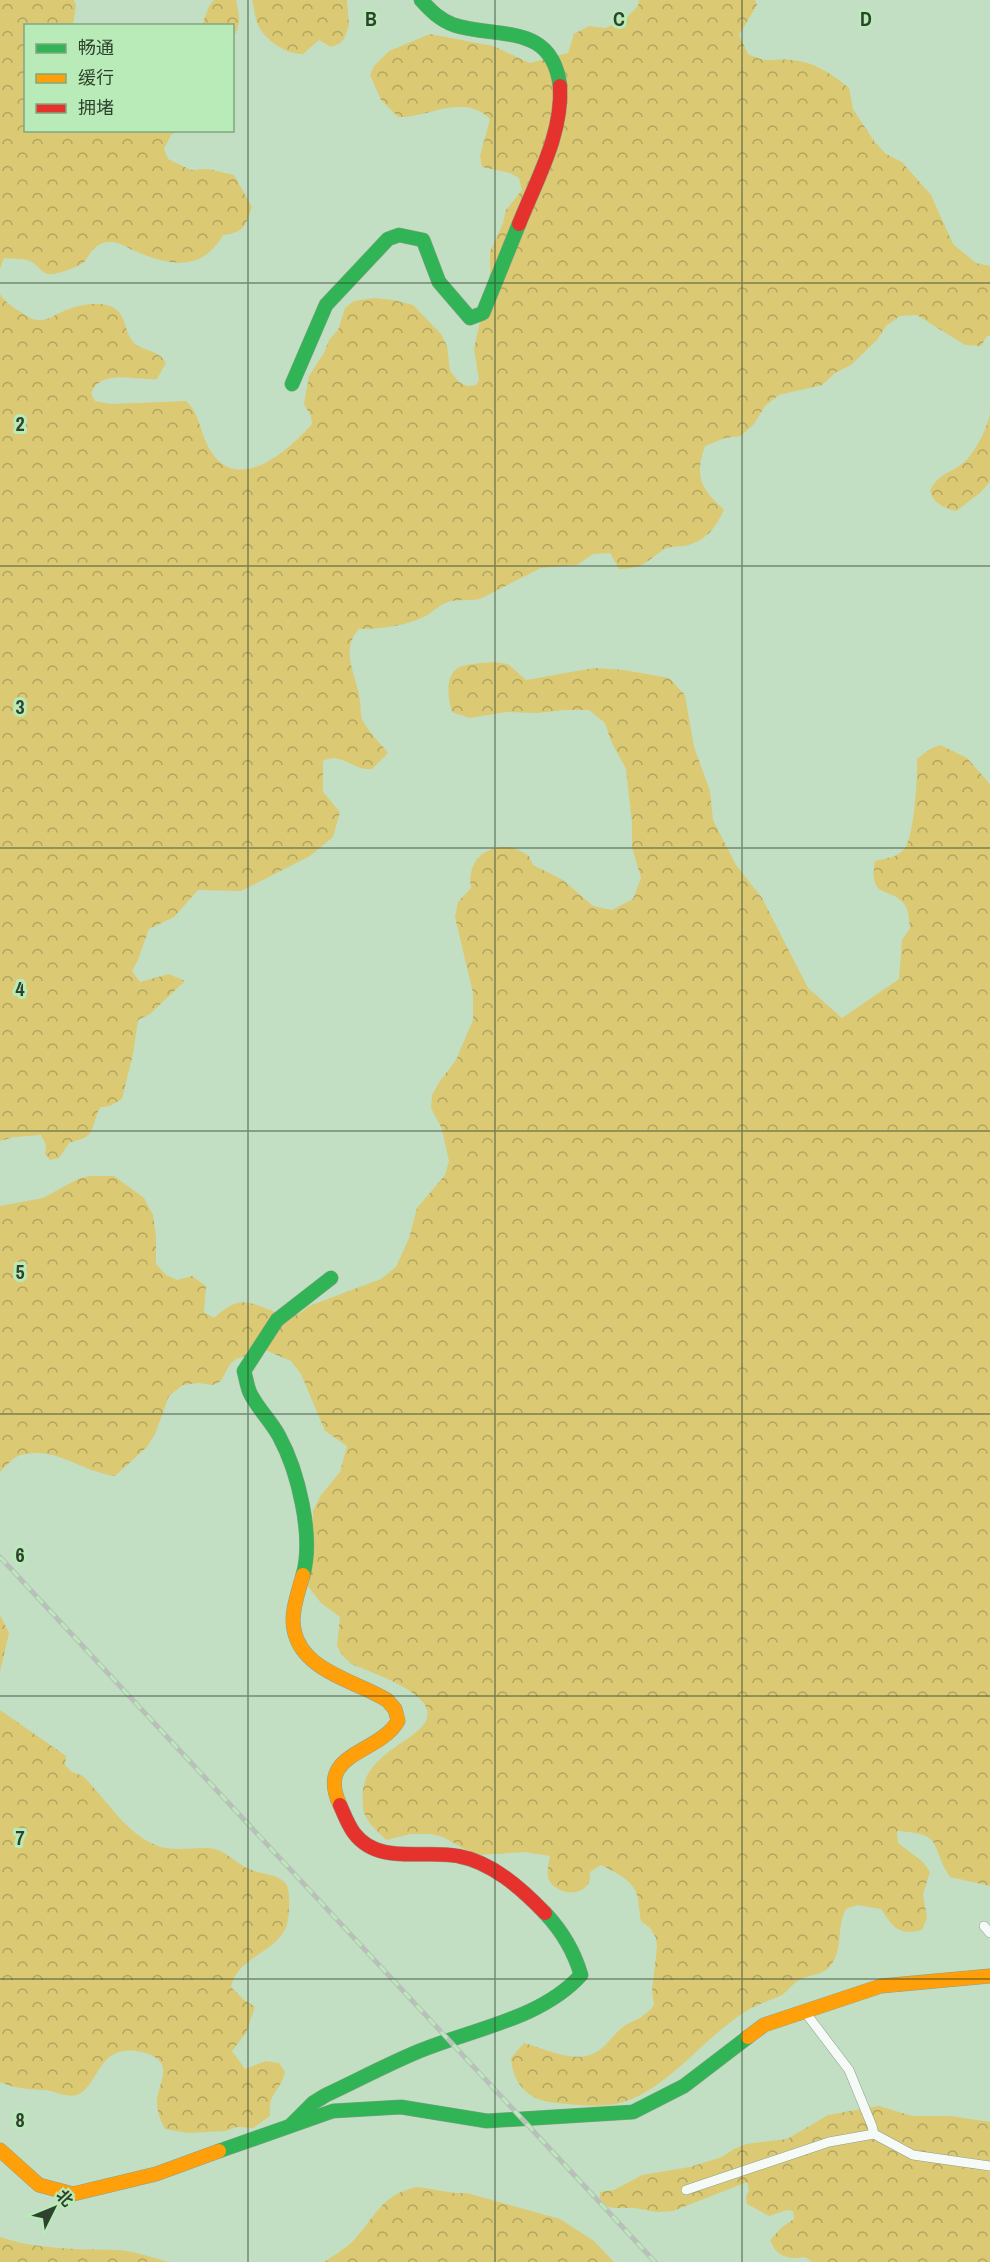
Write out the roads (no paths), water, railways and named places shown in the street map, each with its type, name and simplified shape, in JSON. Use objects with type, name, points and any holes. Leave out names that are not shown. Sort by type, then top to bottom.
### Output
[{"type":"street","points":[[292,384],[326,305],[388,239],[399,236],[423,240],[439,282],[470,318],[483,313],[550,151],[560,97],[558,72],[552,57],[535,43],[519,36],[455,26],[439,19],[421,0]]},
{"type":"street","points":[[291,2125],[313,2103],[326,2095],[418,2052],[521,2014],[575,1985],[581,1975],[579,1962],[554,1923],[534,1899],[508,1880],[462,1856],[442,1853],[391,1854],[371,1849],[356,1836],[332,1788],[334,1772],[345,1759],[393,1732],[398,1720],[395,1708],[383,1698],[330,1672],[313,1661],[299,1646],[292,1629],[292,1615],[308,1547],[301,1503],[288,1455],[279,1436],[249,1392],[244,1371],[277,1320],[331,1278]]},
{"type":"street","points":[[0,2150],[39,2184],[73,2194],[156,2174],[333,2111],[401,2107],[487,2121],[633,2112],[684,2086],[764,2025],[881,1986],[990,1976]]},
{"type":"street","points":[[805,2012],[849,2070],[874,2134]]},
{"type":"street","points":[[686,2190],[829,2142],[874,2134],[913,2155],[990,2166]]},
{"type":"railway","points":[[0,1557],[655,2262]]}]
